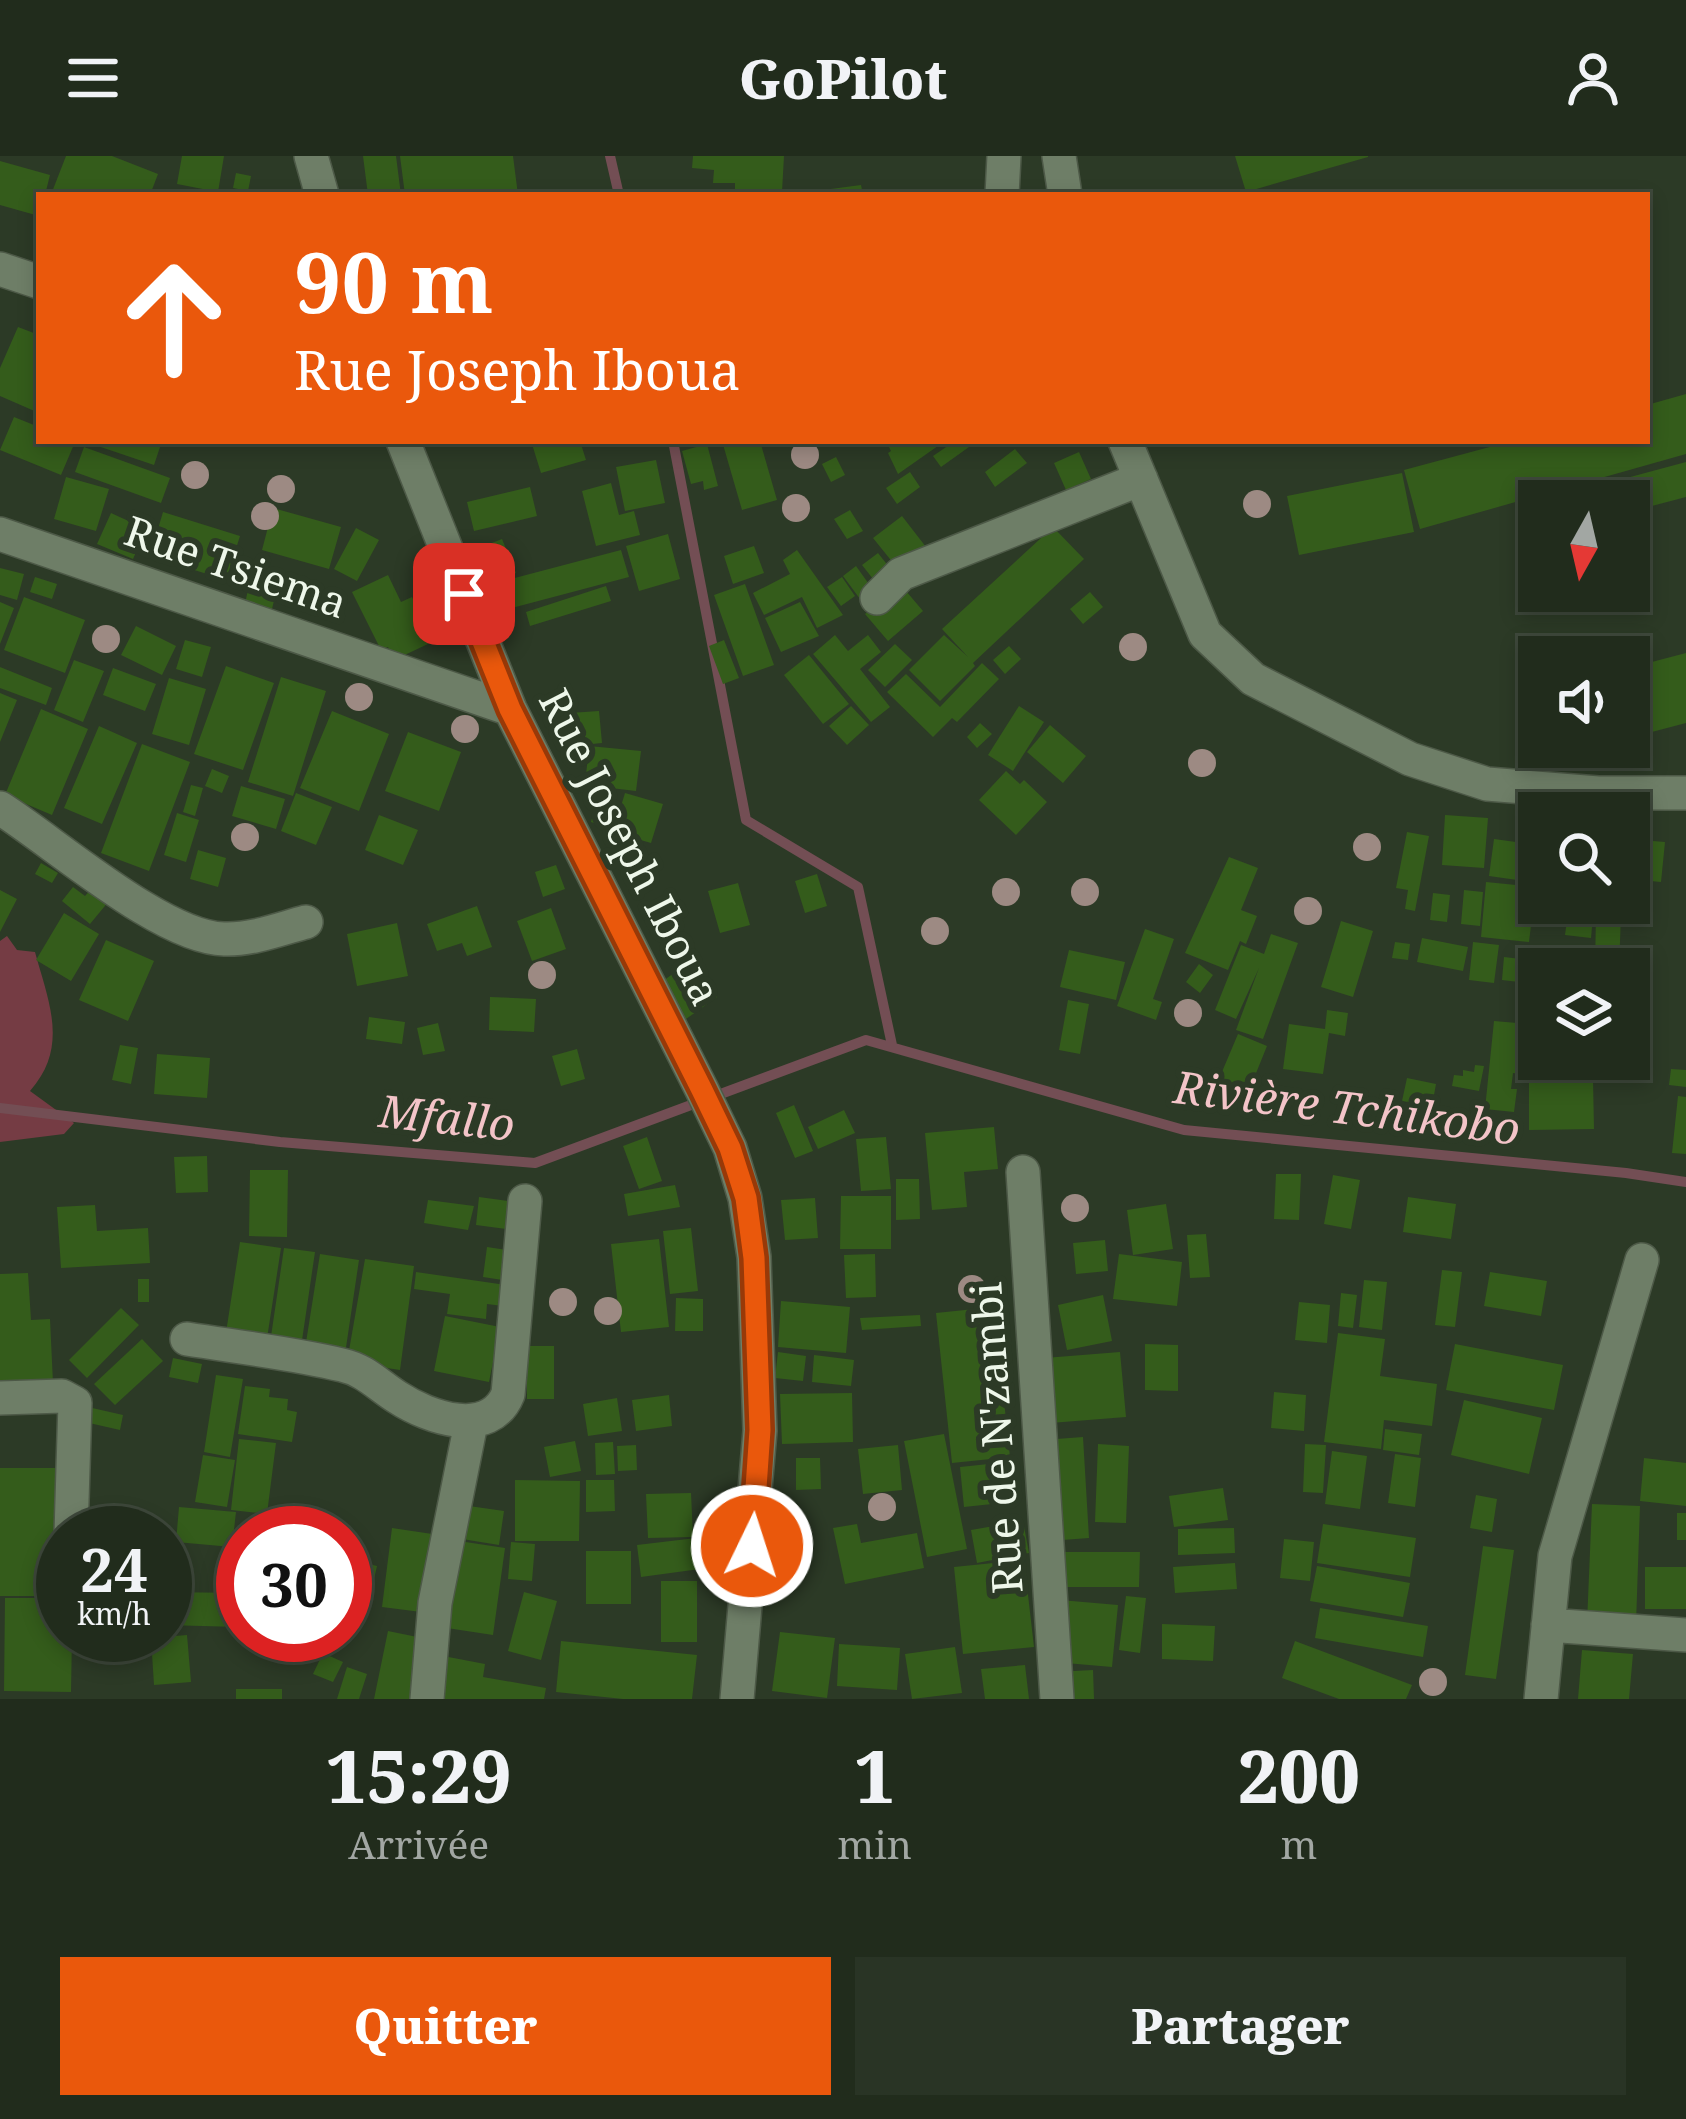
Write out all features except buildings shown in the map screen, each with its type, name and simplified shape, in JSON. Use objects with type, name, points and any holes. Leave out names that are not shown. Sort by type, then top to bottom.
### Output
[{"type":"street","points":[[311,156],[321,192]]},
{"type":"street","points":[[1002,192],[1004,156]]},
{"type":"street","points":[[1059,156],[1065,192]]},
{"type":"street","points":[[0,269],[36,281]]},
{"type":"street","name":"Rue Joseph Iboua","points":[[404,444],[510,709],[730,1148],[746,1198],[754,1258],[760,1430],[737,1699]]},
{"type":"street","points":[[1126,444],[1205,634],[1253,679],[1410,759],[1487,784],[1598,793],[1686,793]]},
{"type":"street","points":[[877,598],[901,574],[1141,478]]},
{"type":"street","name":"Rue Tsiema","points":[[0,534],[510,709]]},
{"type":"street","points":[[0,808],[160,921],[194,935],[254,936],[306,922]]},
{"type":"street","name":"Rue de N'zambi","points":[[1023,1172],[1057,1699]]},
{"type":"street","points":[[187,1339],[347,1366],[373,1377],[399,1399],[471,1423],[489,1419],[502,1409],[508,1394],[525,1202]]},
{"type":"street","points":[[1541,1699],[1555,1556],[1642,1260]]},
{"type":"street","points":[[0,1398],[62,1396],[75,1402],[72,1506]]},
{"type":"street","points":[[428,1699],[435,1603],[471,1423]]},
{"type":"street","points":[[1548,1625],[1686,1635]]},
{"type":"shaded area","points":[[7,936],[17,950],[35,952],[50,1007],[49,1058],[30,1091],[74,1123],[64,1134],[0,1142],[0,941]]},
{"type":"waterway","points":[[610,156],[618,192]]},
{"type":"waterway","points":[[674,444],[746,820],[858,887],[892,1045]]},
{"type":"waterway","name":"Mfallo","points":[[0,1108],[280,1142],[535,1163],[866,1040],[1184,1130],[1686,1182]]},
{"type":"route","points":[[464,594],[510,709],[730,1148],[746,1198],[754,1258],[760,1430],[752,1546]]},
{"type":"water label","name":"Rivière Tchikobo","points":[[1347,1108]]}]
